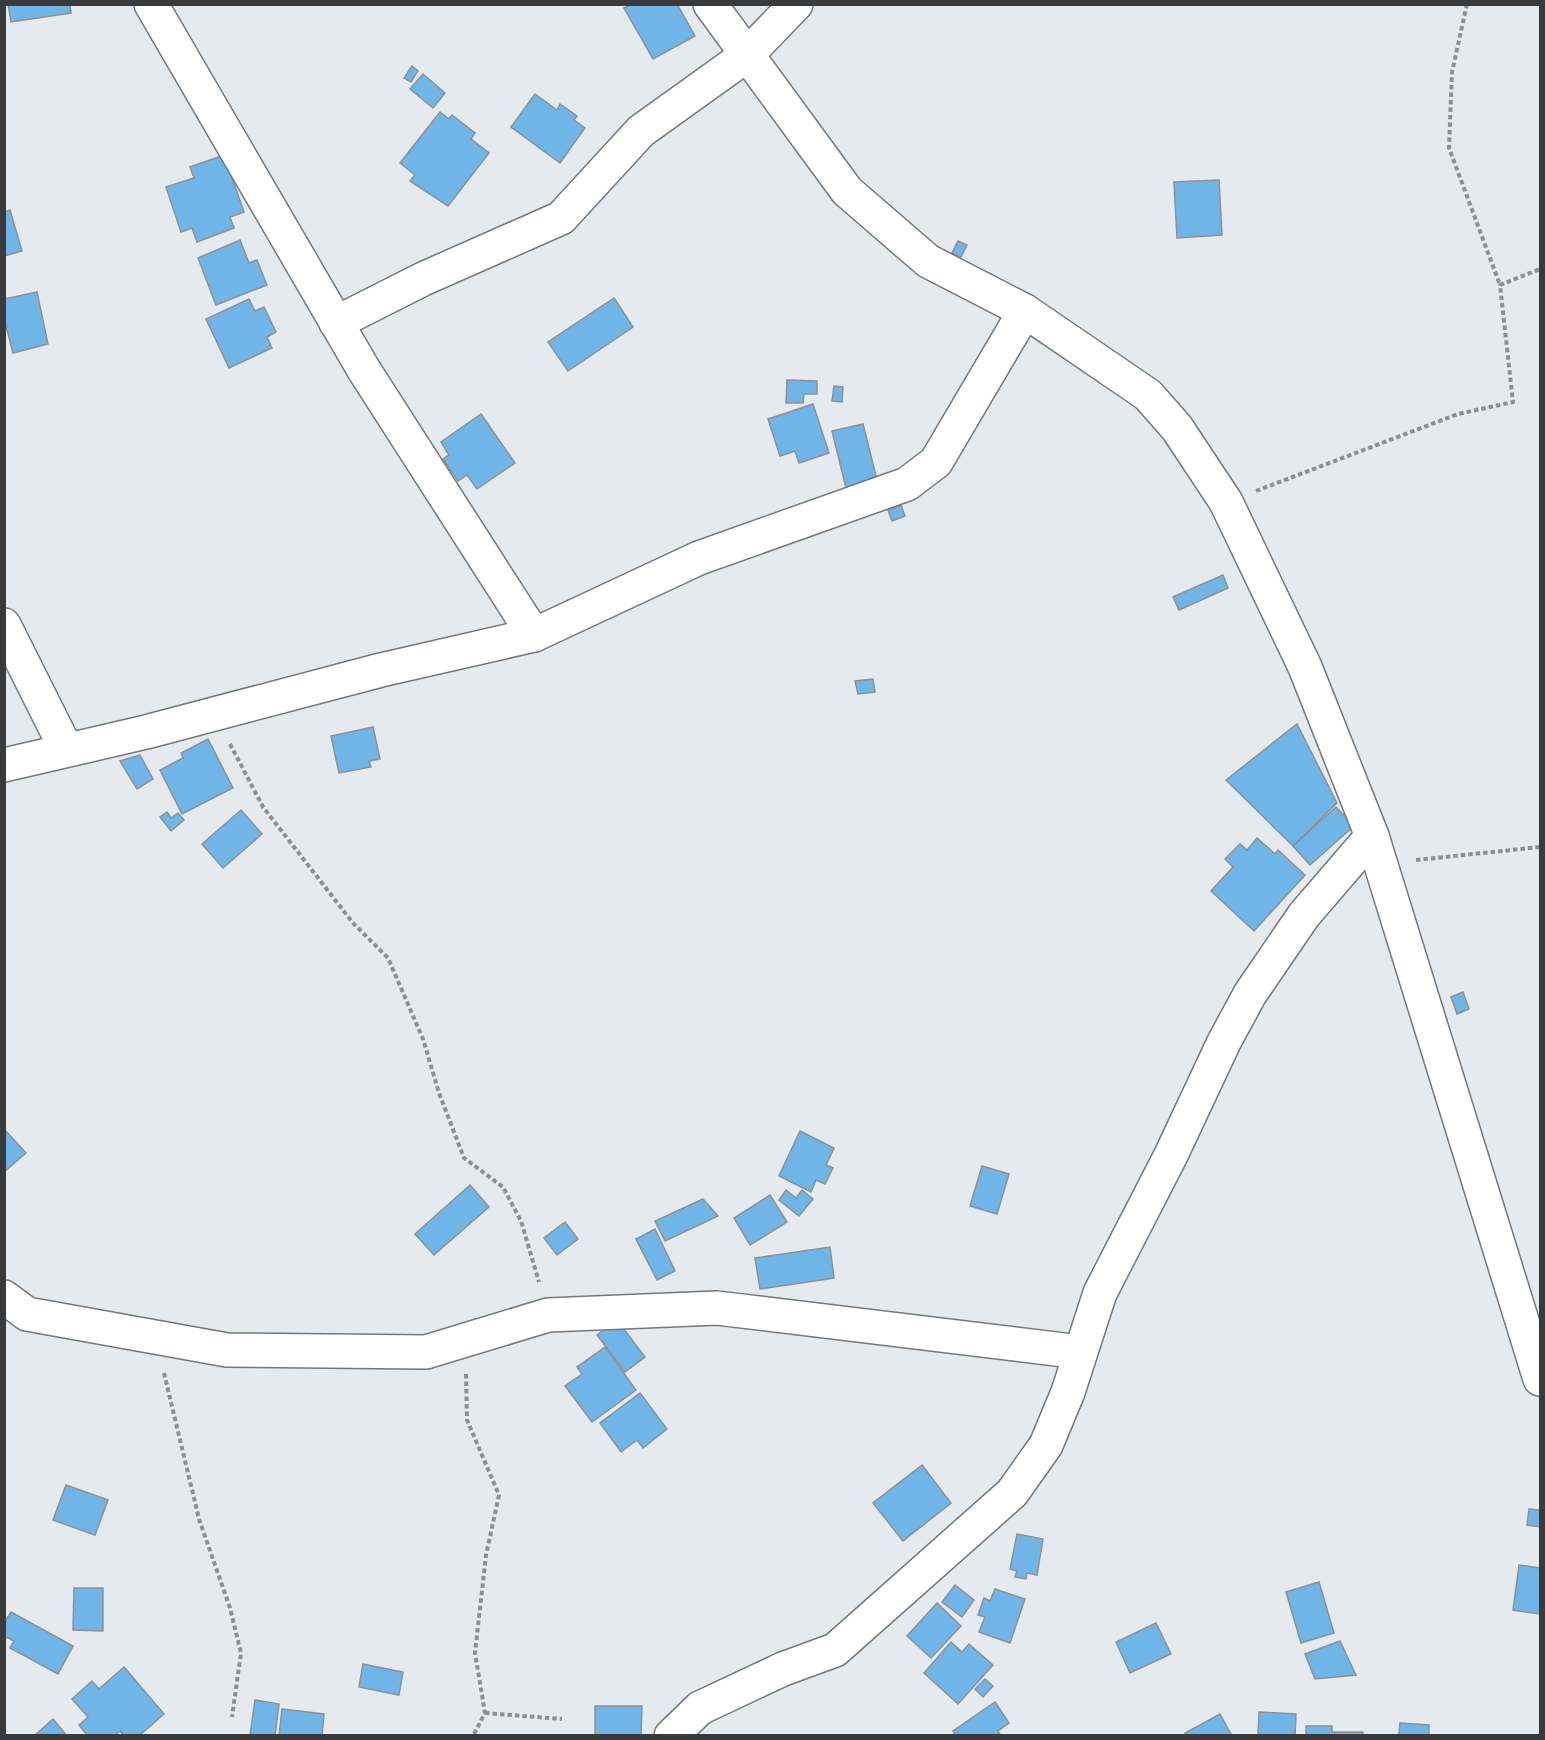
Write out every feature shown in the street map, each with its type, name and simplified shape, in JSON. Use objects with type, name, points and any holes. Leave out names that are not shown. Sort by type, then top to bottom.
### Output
[{"type":"street","points":[[151,4],[336,323],[534,635]]},
{"type":"street","points":[[710,4],[847,192],[928,261],[1025,311],[1148,395],[1177,428],[1226,502],[1305,668],[1376,850],[1540,1379]]},
{"type":"street","points":[[336,323],[423,279],[561,218],[641,131],[747,54],[796,4]]},
{"type":"street","points":[[4,765],[215,715],[381,670],[534,635],[699,558],[907,484],[936,462],[1025,311]]},
{"type":"street","points":[[4,625],[66,749]]},
{"type":"street","points":[[671,1736],[700,1708],[783,1669],[835,1650],[972,1531],[1012,1493],[1046,1445],[1068,1392],[1100,1293],[1250,994],[1304,915],[1376,850]]},
{"type":"street","points":[[4,1297],[27,1314],[239,1351],[426,1352],[548,1315],[717,1308],[1080,1352]]},
{"type":"path","points":[[1226,502],[1458,414],[1514,402],[1500,285],[1449,148],[1452,72],[1467,4]]},
{"type":"path","points":[[1500,285],[1540,269]]},
{"type":"path","points":[[215,715],[263,807],[353,923],[388,958],[423,1039],[439,1093],[464,1158],[502,1187],[521,1221],[548,1315]]},
{"type":"path","points":[[1376,850],[1540,847]]},
{"type":"path","points":[[155,1337],[199,1520],[230,1608],[242,1653],[232,1717]]},
{"type":"path","points":[[465,1340],[467,1420],[499,1494],[486,1555],[475,1653],[485,1713],[473,1736]]},
{"type":"path","points":[[485,1713],[562,1719]]},
{"type":"building","points":[[8,4],[70,4],[71,13],[11,22]]},
{"type":"building","points":[[631,4],[677,4],[695,36],[653,59],[624,8]]},
{"type":"building","points":[[412,66],[418,71],[411,82],[404,78]]},
{"type":"building","points":[[423,74],[445,93],[433,108],[410,89]]},
{"type":"building","points":[[535,94],[557,110],[560,104],[577,116],[574,120],[585,128],[560,163],[511,127]]},
{"type":"building","points":[[440,112],[449,119],[452,115],[475,133],[471,139],[489,153],[448,206],[410,181],[415,175],[400,163]]},
{"type":"building","points":[[224,155],[244,212],[230,217],[234,228],[197,242],[192,228],[181,232],[166,187],[194,178],[190,167]]},
{"type":"building","points":[[1219,180],[1222,235],[1177,238],[1174,182]]},
{"type":"building","points":[[10,210],[22,251],[4,256],[4,212]]},
{"type":"building","points":[[240,240],[249,263],[257,260],[267,285],[216,305],[198,258]]},
{"type":"building","points":[[958,241],[967,245],[961,257],[952,253]]},
{"type":"building","points":[[37,292],[48,344],[13,353],[4,318],[4,299]]},
{"type":"building","points":[[614,298],[633,327],[568,371],[548,342]]},
{"type":"building","points":[[249,299],[255,311],[264,307],[276,332],[267,337],[272,348],[229,368],[206,319]]},
{"type":"building","points":[[787,380],[817,381],[817,394],[804,394],[803,403],[786,403]]},
{"type":"building","points":[[834,386],[843,387],[842,402],[832,401]]},
{"type":"building","points":[[813,404],[829,453],[799,463],[795,451],[780,456],[768,419]]},
{"type":"building","points":[[481,414],[515,463],[477,489],[467,475],[458,481],[443,459],[449,455],[441,442]]},
{"type":"building","points":[[863,424],[878,484],[847,492],[832,431]]},
{"type":"building","points":[[901,505],[905,516],[892,521],[888,510]]},
{"type":"building","points":[[1223,575],[1228,588],[1179,610],[1173,597]]},
{"type":"building","points":[[873,679],[875,692],[858,694],[855,681]]},
{"type":"building","points":[[1297,724],[1337,803],[1293,846],[1226,780]]},
{"type":"building","points":[[373,727],[380,759],[369,761],[371,767],[339,773],[331,736]]},
{"type":"building","points":[[208,739],[233,788],[182,814],[160,770],[183,758],[181,753]]},
{"type":"building","points":[[140,755],[153,779],[137,789],[120,761]]},
{"type":"building","points":[[1336,807],[1354,826],[1310,865],[1293,846]]},
{"type":"building","points":[[241,810],[262,834],[223,868],[202,844]]},
{"type":"building","points":[[167,812],[171,818],[178,813],[184,820],[171,831],[160,817]]},
{"type":"building","points":[[1257,838],[1275,854],[1278,850],[1305,875],[1254,931],[1211,891],[1233,867],[1225,859],[1240,844],[1247,850]]},
{"type":"building","points":[[1463,992],[1469,1009],[1457,1014],[1451,997]]},
{"type":"building","points":[[4,1129],[26,1153],[4,1172]]},
{"type":"building","points":[[800,1131],[834,1148],[826,1165],[833,1168],[825,1184],[816,1180],[811,1192],[779,1176]]},
{"type":"building","points":[[982,1166],[1009,1174],[997,1214],[970,1206]]},
{"type":"building","points":[[470,1185],[489,1207],[434,1255],[415,1234]]},
{"type":"building","points":[[786,1190],[796,1198],[802,1190],[813,1199],[799,1216],[779,1200]]},
{"type":"building","points":[[770,1195],[787,1222],[750,1245],[734,1218]]},
{"type":"building","points":[[703,1199],[718,1216],[665,1241],[655,1221]]},
{"type":"building","points":[[565,1222],[578,1239],[557,1255],[544,1238]]},
{"type":"building","points":[[655,1229],[675,1271],[657,1280],[636,1239]]},
{"type":"building","points":[[830,1247],[834,1278],[760,1289],[755,1258]]},
{"type":"building","points":[[617,1320],[645,1357],[625,1372],[597,1335]]},
{"type":"building","points":[[605,1347],[636,1390],[592,1422],[565,1386],[582,1374],[577,1367]]},
{"type":"building","points":[[640,1393],[667,1429],[643,1448],[637,1440],[621,1452],[600,1423]]},
{"type":"building","points":[[922,1465],[951,1503],[903,1541],[873,1503]]},
{"type":"building","points":[[66,1485],[108,1500],[95,1535],[53,1520]]},
{"type":"building","points":[[1529,1509],[1540,1510],[1540,1527],[1527,1525]]},
{"type":"building","points":[[1017,1534],[1043,1539],[1037,1575],[1027,1573],[1026,1579],[1015,1577],[1017,1571],[1010,1569]]},
{"type":"building","points":[[1519,1565],[1540,1568],[1540,1614],[1513,1610]]},
{"type":"building","points":[[1319,1582],[1334,1633],[1301,1643],[1286,1592]]},
{"type":"building","points":[[955,1585],[974,1600],[962,1617],[942,1602]]},
{"type":"building","points":[[74,1588],[103,1588],[103,1631],[73,1630]]},
{"type":"building","points":[[995,1589],[1025,1599],[1010,1643],[979,1632],[985,1617],[978,1615],[984,1598],[990,1601]]},
{"type":"building","points":[[937,1603],[961,1626],[931,1658],[907,1636]]},
{"type":"building","points":[[11,1612],[73,1646],[58,1674],[10,1648],[14,1641],[4,1636],[4,1623]]},
{"type":"building","points":[[1156,1623],[1171,1654],[1130,1673],[1116,1642]]},
{"type":"building","points":[[1340,1641],[1356,1675],[1315,1679],[1305,1654]]},
{"type":"building","points":[[951,1642],[962,1652],[969,1644],[993,1665],[958,1704],[924,1673]]},
{"type":"building","points":[[363,1664],[403,1672],[399,1695],[359,1687]]},
{"type":"building","points":[[124,1667],[164,1714],[139,1736],[124,1736],[120,1731],[114,1736],[88,1736],[79,1725],[88,1717],[72,1699],[92,1681],[99,1689]]},
{"type":"building","points":[[985,1679],[993,1686],[983,1697],[975,1689]]},
{"type":"building","points":[[255,1700],[279,1704],[275,1736],[250,1736]]},
{"type":"building","points":[[995,1702],[1009,1723],[998,1731],[1001,1736],[956,1736],[953,1731]]},
{"type":"building","points":[[595,1706],[642,1706],[641,1736],[595,1736]]},
{"type":"building","points":[[282,1709],[324,1714],[322,1736],[279,1736]]},
{"type":"building","points":[[1259,1712],[1296,1714],[1295,1736],[1258,1736]]},
{"type":"building","points":[[1220,1714],[1232,1736],[1186,1736],[1185,1733]]},
{"type":"building","points":[[53,1719],[67,1736],[34,1736]]},
{"type":"building","points":[[1400,1723],[1429,1725],[1429,1735],[1443,1736],[1395,1736],[1399,1734]]},
{"type":"building","points":[[1306,1726],[1332,1726],[1332,1732],[1363,1732],[1362,1736],[1306,1736]]}]
